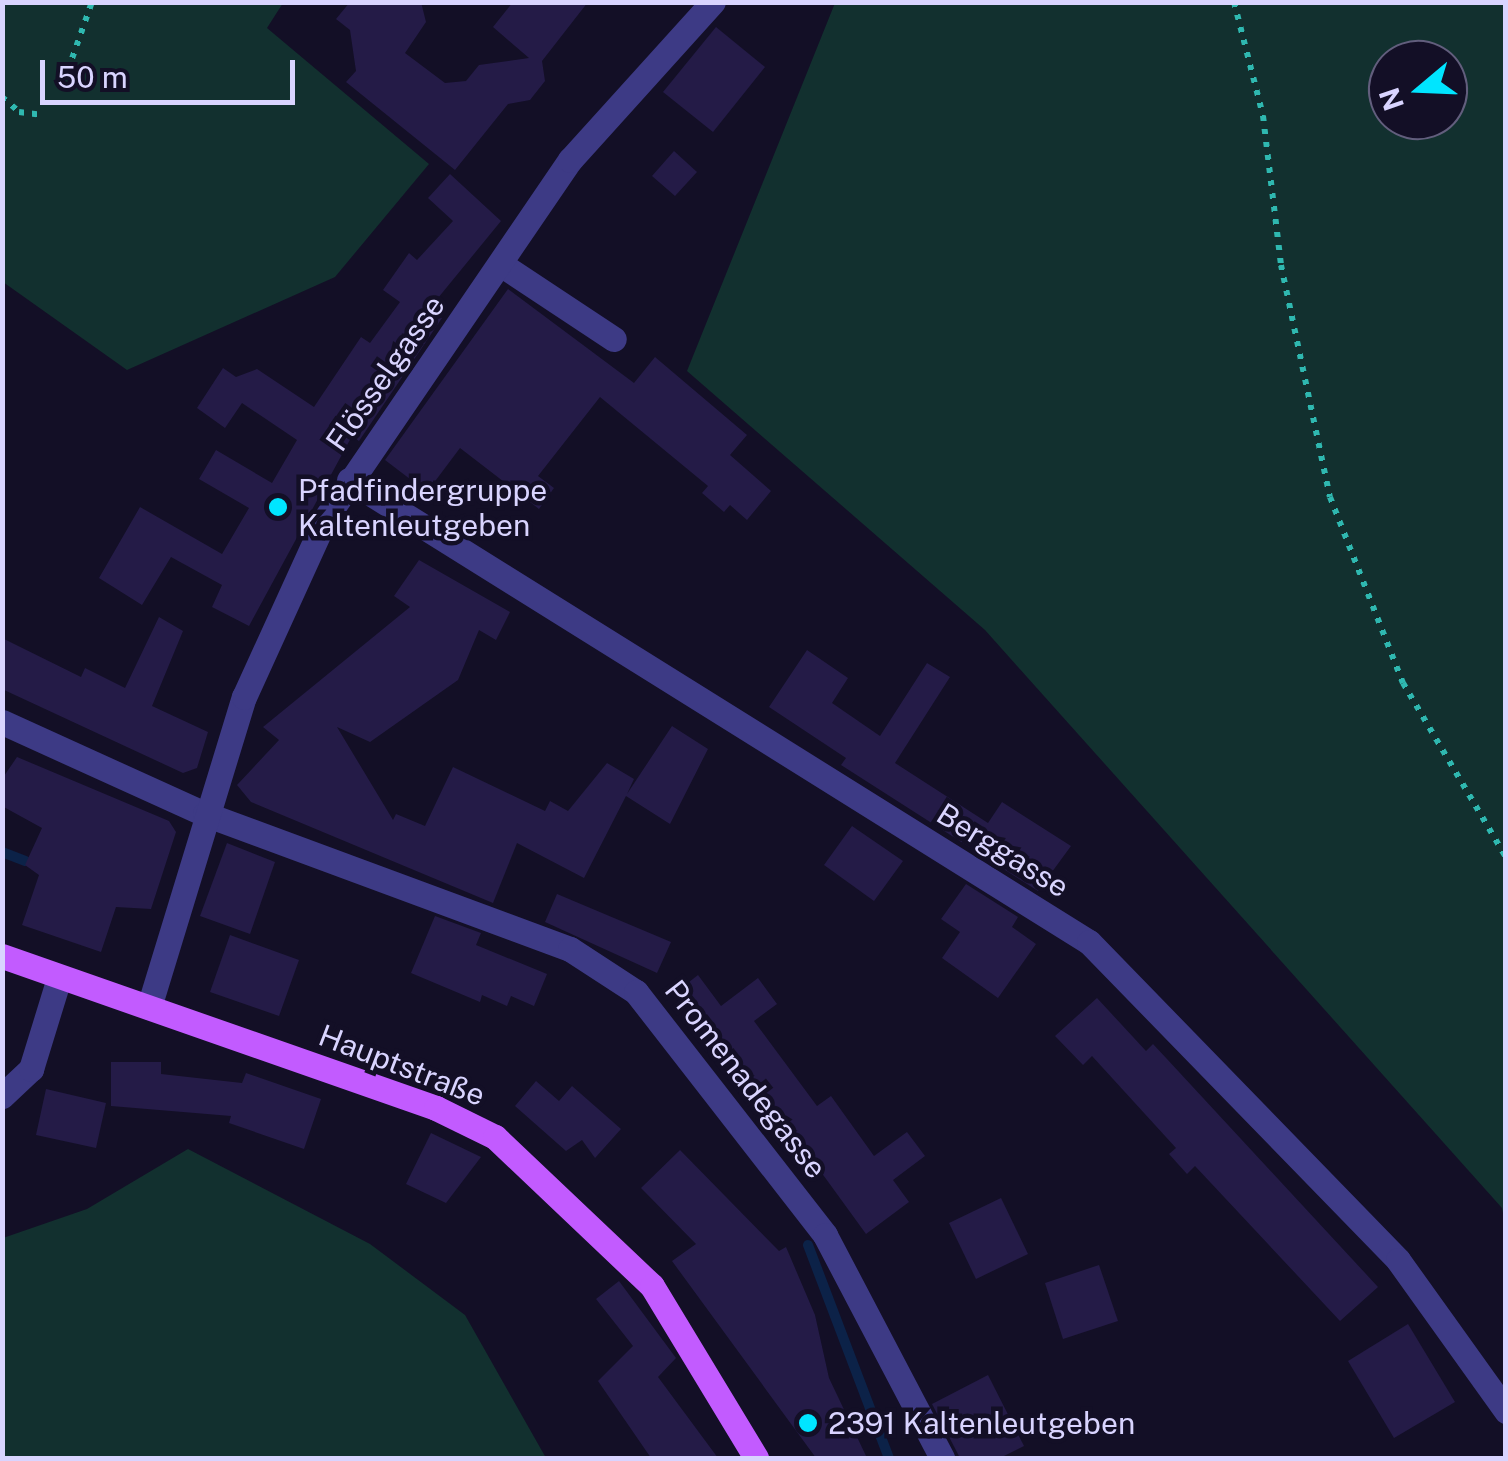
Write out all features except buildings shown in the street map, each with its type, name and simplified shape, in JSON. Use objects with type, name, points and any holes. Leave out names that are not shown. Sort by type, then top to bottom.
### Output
[{"type":"main road","name":"Hauptstraße","points":[[2,956],[436,1108],[495,1138],[652,1286],[690,1338],[756,1458]]},
{"type":"street","name":"Flösselgasse","points":[[149,1007],[205,814],[264,643],[349,480],[502,265],[540,192],[636,71],[714,2]]},
{"type":"street","points":[[502,265],[614,339]]},
{"type":"street","name":"Berggasse","points":[[349,480],[1089,942],[1398,1260],[1506,1411]]},
{"type":"street","name":"Promenadegasse","points":[[2,722],[205,814],[570,949],[636,992],[825,1235],[942,1458]]},
{"type":"street","points":[[2,1096],[31,1070],[60,978]]},
{"type":"path","points":[[68,70],[92,2]]},
{"type":"path","points":[[1234,2],[1263,116],[1281,265],[1330,497],[1403,682],[1506,858]]},
{"type":"path","points":[[2,96],[19,112],[43,115]]},
{"type":"green space","points":[[3,2],[283,3],[267,28],[429,164],[335,277],[127,370],[3,282]]},
{"type":"green space","points":[[835,3],[1505,3],[1505,1224],[1502,1208],[985,630],[687,371]]},
{"type":"green space","points":[[188,1149],[370,1244],[465,1315],[546,1458],[3,1458],[3,1238],[87,1209]]},
{"type":"waterway","points":[[2,852],[25,861]]},
{"type":"waterway","points":[[808,1245],[889,1458]]},
{"type":"place","name":"Pfadfindergruppe Kaltenleutgeben","points":[[278,507]]},
{"type":"place","name":"2391 Kaltenleutgeben","points":[[808,1423]]}]
